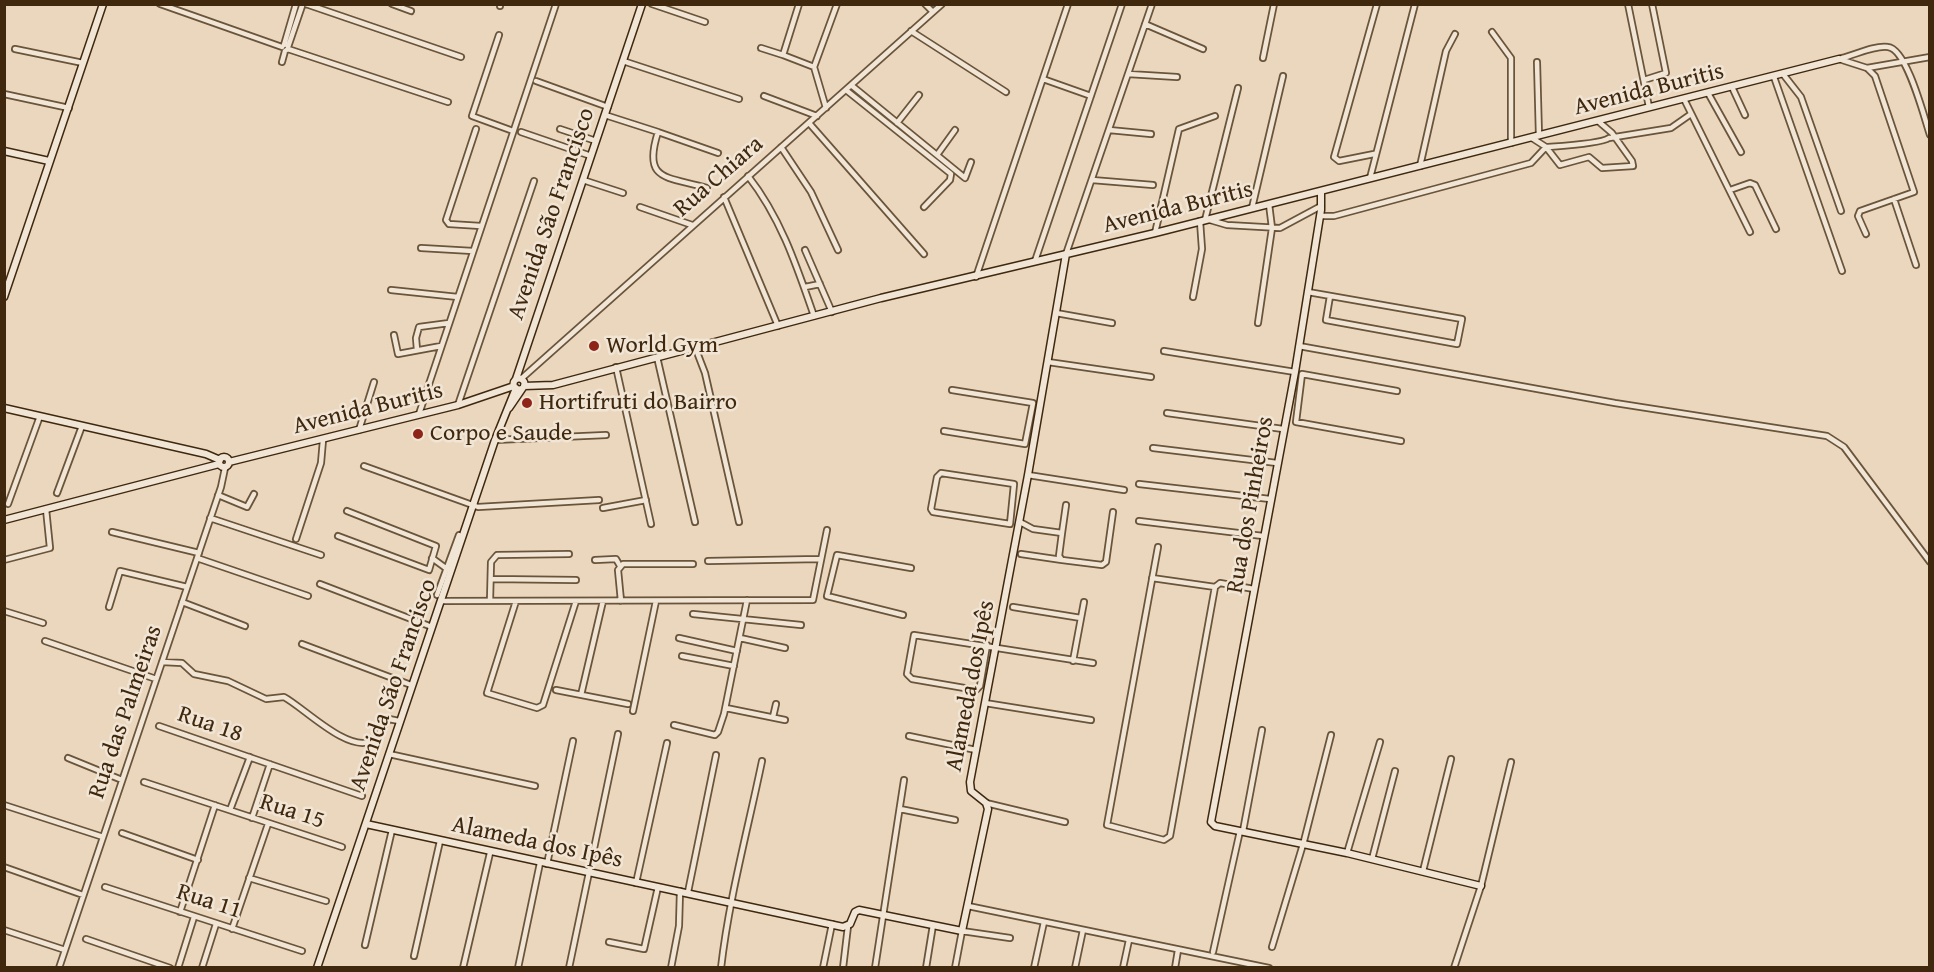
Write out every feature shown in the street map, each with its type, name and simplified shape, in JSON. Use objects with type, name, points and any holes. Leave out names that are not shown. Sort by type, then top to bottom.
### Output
[{"type":"street","points":[[4,297],[104,4]]},
{"type":"street","points":[[160,4],[448,102]]},
{"type":"street","points":[[392,4],[411,11]]},
{"type":"street","points":[[419,414],[556,4]]},
{"type":"street","name":"Avenida São Francisco","points":[[317,967],[366,824],[448,569],[473,506],[495,440],[519,384],[583,180],[642,4]]},
{"type":"street","points":[[652,4],[705,22]]},
{"type":"street","points":[[783,55],[799,4]]},
{"type":"street","points":[[826,108],[814,66],[837,4]]},
{"type":"street","points":[[925,4],[933,12]]},
{"type":"street","name":"Rua Chiara","points":[[519,384],[692,225],[942,4]]},
{"type":"street","points":[[975,277],[1068,4]]},
{"type":"street","points":[[1035,261],[1122,4]]},
{"type":"street","points":[[1066,254],[1152,4]]},
{"type":"street","points":[[1263,58],[1274,4]]},
{"type":"street","points":[[1374,154],[1339,161],[1334,157],[1377,4]]},
{"type":"street","points":[[1370,178],[1374,154],[1415,4]]},
{"type":"street","points":[[1628,4],[1649,107]]},
{"type":"street","points":[[1644,80],[1666,73],[1652,4]]},
{"type":"street","points":[[282,62],[301,5],[461,57]]},
{"type":"street","points":[[1145,24],[1203,49]]},
{"type":"street","points":[[911,31],[1006,92]]},
{"type":"street","points":[[1492,32],[1511,58],[1511,143]]},
{"type":"street","points":[[499,34],[472,116],[513,131]]},
{"type":"street","points":[[1420,166],[1446,51],[1455,34]]},
{"type":"street","points":[[1839,59],[1885,47],[1896,51],[1905,62],[1929,135]]},
{"type":"street","points":[[761,48],[814,66]]},
{"type":"street","points":[[15,49],[83,63]]},
{"type":"street","points":[[1839,59],[1867,68],[1929,57]]},
{"type":"street","name":"Avenida Buritis","points":[[4,520],[458,405],[519,384],[553,385],[777,323],[832,312],[1155,233],[1839,59]]},
{"type":"street","points":[[623,61],[739,99]]},
{"type":"street","points":[[1537,62],[1536,137],[1560,165],[1589,157],[1602,168],[1633,166],[1616,138],[1598,121]]},
{"type":"street","points":[[1866,234],[1858,213],[1914,192],[1875,76],[1867,68]]},
{"type":"street","points":[[1128,74],[1177,77]]},
{"type":"street","points":[[1784,74],[1801,97],[1841,211]]},
{"type":"street","points":[[1252,208],[1282,76]]},
{"type":"street","points":[[1774,77],[1842,271]]},
{"type":"street","points":[[1043,79],[1091,96]]},
{"type":"street","points":[[536,81],[608,107]]},
{"type":"street","points":[[851,85],[965,178],[972,162]]},
{"type":"street","points":[[1732,87],[1745,115]]},
{"type":"street","points":[[1193,297],[1202,249],[1204,220],[1238,88]]},
{"type":"street","points":[[846,90],[951,174],[950,180],[924,207]]},
{"type":"street","points":[[1708,93],[1740,152]]},
{"type":"street","points":[[4,94],[69,108]]},
{"type":"street","points":[[897,123],[919,95]]},
{"type":"street","points":[[764,96],[817,116]]},
{"type":"street","points":[[1684,99],[1750,232]]},
{"type":"street","points":[[1320,216],[1334,216],[1531,163],[1546,147],[1584,142],[1601,143],[1671,128],[1691,114]]},
{"type":"street","points":[[605,115],[718,153]]},
{"type":"street","points":[[1155,233],[1179,129],[1215,116]]},
{"type":"street","points":[[809,123],[924,254]]},
{"type":"street","points":[[476,129],[446,220],[449,224],[481,226]]},
{"type":"street","points":[[560,129],[596,141]]},
{"type":"street","points":[[937,155],[955,130]]},
{"type":"street","points":[[1109,130],[1151,134]]},
{"type":"street","points":[[521,132],[591,156]]},
{"type":"street","points":[[658,132],[651,153],[654,168],[661,174],[707,188]]},
{"type":"street","points":[[781,147],[811,192],[838,250]]},
{"type":"street","points":[[4,151],[49,160]]},
{"type":"street","points":[[748,176],[775,215],[805,286],[814,316]]},
{"type":"street","points":[[583,180],[622,193]]},
{"type":"street","points":[[1092,180],[1154,185]]},
{"type":"street","points":[[458,405],[534,181]]},
{"type":"street","points":[[1730,190],[1750,183],[1755,185],[1776,229]]},
{"type":"street","name":"Rua dos Pinheiros","points":[[1241,831],[1212,824],[1283,427],[1295,372],[1320,216],[1321,191]]},
{"type":"street","points":[[724,197],[777,323]]},
{"type":"street","points":[[1894,199],[1916,265]]},
{"type":"street","points":[[1258,323],[1272,228],[1269,204]]},
{"type":"street","points":[[1204,220],[1227,225],[1280,228],[1321,206]]},
{"type":"street","points":[[640,207],[692,225]]},
{"type":"street","points":[[421,248],[473,251]]},
{"type":"street","points":[[805,250],[832,312]]},
{"type":"street","name":"Alameda dos Ipês","points":[[962,931],[988,813],[986,803],[970,789],[1050,362],[1066,254]]},
{"type":"street","points":[[805,286],[820,284]]},
{"type":"street","points":[[391,290],[458,297]]},
{"type":"street","points":[[1308,292],[1462,319],[1457,344],[1326,320],[1330,296]]},
{"type":"street","points":[[1056,313],[1112,323]]},
{"type":"street","points":[[417,350],[416,338],[419,327],[448,323]]},
{"type":"street","points":[[394,335],[398,354],[441,346]]},
{"type":"street","points":[[1299,346],[1615,403],[1827,436],[1844,447],[1929,562]]},
{"type":"street","points":[[694,347],[705,373],[739,522]]},
{"type":"street","points":[[1164,351],[1295,372]]},
{"type":"street","points":[[657,357],[695,522]]},
{"type":"street","points":[[1050,362],[1151,377]]},
{"type":"street","points":[[616,367],[651,524]]},
{"type":"street","points":[[1296,422],[1302,374],[1397,391]]},
{"type":"street","points":[[358,430],[374,382]]},
{"type":"street","points":[[944,431],[1025,444],[1033,403],[951,390]]},
{"type":"street","points":[[4,408],[206,454],[223,464]]},
{"type":"street","points":[[1167,414],[1283,427],[1296,422],[1401,441]]},
{"type":"street","points":[[8,504],[40,416]]},
{"type":"street","points":[[1028,425],[1037,424]]},
{"type":"street","points":[[57,493],[82,426]]},
{"type":"street","points":[[495,440],[606,435]]},
{"type":"street","points":[[296,539],[321,463],[323,440]]},
{"type":"street","points":[[1152,448],[1277,463]]},
{"type":"street","name":"Rua das Palmeiras","points":[[59,968],[218,495],[223,464]]},
{"type":"street","points":[[364,466],[473,506],[599,500]]},
{"type":"street","points":[[941,473],[1014,484],[1012,507],[1010,524],[1007,525],[942,515],[931,509],[937,477],[941,473]]},
{"type":"street","points":[[1028,476],[1124,490]]},
{"type":"street","points":[[1139,484],[1270,499]]},
{"type":"street","points":[[218,495],[248,507],[254,494]]},
{"type":"street","points":[[603,508],[645,500]]},
{"type":"street","points":[[1062,560],[1059,556],[1066,505]]},
{"type":"street","points":[[1012,507],[1022,509]]},
{"type":"street","points":[[4,560],[50,548],[46,510]]},
{"type":"street","points":[[338,536],[429,570],[436,546],[347,511]]},
{"type":"street","points":[[1021,554],[1104,564],[1113,512]]},
{"type":"street","points":[[210,518],[321,555]]},
{"type":"street","points":[[1139,521],[1263,536]]},
{"type":"street","points":[[1020,522],[1033,529],[1062,533]]},
{"type":"street","points":[[439,598],[490,601],[813,600],[827,530]]},
{"type":"street","points":[[112,532],[198,555],[308,596]]},
{"type":"street","points":[[432,558],[448,569],[459,535]]},
{"type":"street","points":[[1158,547],[1107,822],[1109,828],[1164,840],[1169,838],[1215,587],[1220,583],[1254,589]]},
{"type":"street","points":[[490,601],[492,560],[497,555],[569,554]]},
{"type":"street","points":[[827,596],[837,555],[911,568]]},
{"type":"street","points":[[595,560],[616,559],[620,566],[618,570],[621,601]]},
{"type":"street","points":[[708,561],[820,559]]},
{"type":"street","points":[[620,566],[693,564]]},
{"type":"street","points":[[109,607],[120,571],[187,587]]},
{"type":"street","points":[[1152,578],[1215,587]]},
{"type":"street","points":[[491,579],[576,580]]},
{"type":"street","points":[[320,584],[429,626]]},
{"type":"street","points":[[814,594],[903,615]]},
{"type":"street","points":[[674,725],[717,734],[726,708],[747,600]]},
{"type":"street","points":[[516,601],[487,689],[488,695],[537,708],[543,705],[576,601]]},
{"type":"street","points":[[581,695],[603,601]]},
{"type":"street","points":[[633,711],[656,601]]},
{"type":"street","points":[[182,602],[245,626]]},
{"type":"street","points":[[1073,661],[1084,602]]},
{"type":"street","points":[[1013,607],[1081,618]]},
{"type":"street","points":[[4,611],[43,623]]},
{"type":"street","points":[[693,614],[801,625]]},
{"type":"street","points":[[987,645],[980,686],[975,690],[912,679],[907,674],[914,635],[987,645],[1093,663]]},
{"type":"street","points":[[679,638],[737,651]]},
{"type":"street","points":[[740,638],[785,648]]},
{"type":"street","points":[[45,641],[156,679]]},
{"type":"street","points":[[302,644],[411,685]]},
{"type":"street","points":[[682,656],[734,666]]},
{"type":"street","points":[[162,662],[182,663],[194,674],[228,681],[266,699],[284,697],[324,727],[357,742],[365,743],[374,739],[389,719],[399,721]]},
{"type":"street","points":[[556,690],[628,704]]},
{"type":"street","points":[[985,703],[1091,720]]},
{"type":"street","points":[[773,717],[776,704]]},
{"type":"street","points":[[726,708],[785,720]]},
{"type":"street","name":"Rua 18","points":[[159,726],[362,796]]},
{"type":"street","points":[[1213,952],[1262,730]]},
{"type":"street","points":[[569,968],[618,734]]},
{"type":"street","points":[[1272,947],[1303,845],[1332,735]]},
{"type":"street","points":[[909,736],[976,750]]},
{"type":"street","points":[[518,968],[573,741]]},
{"type":"street","points":[[1347,853],[1380,742]]},
{"type":"street","points":[[636,883],[667,743]]},
{"type":"street","points":[[389,754],[536,786]]},
{"type":"street","points":[[688,892],[716,755]]},
{"type":"street","points":[[230,810],[250,757]]},
{"type":"street","points":[[68,758],[122,780]]},
{"type":"street","points":[[1423,871],[1451,759]]},
{"type":"street","points":[[721,968],[724,930],[733,901],[762,760]]},
{"type":"street","points":[[1454,968],[1480,886],[1511,762]]},
{"type":"street","points":[[252,818],[270,764]]},
{"type":"street","points":[[1372,859],[1395,771]]},
{"type":"street","points":[[875,968],[904,780]]},
{"type":"street","name":"Rua 15","points":[[144,782],[342,847]]},
{"type":"street","points":[[986,803],[1065,822]]},
{"type":"street","points":[[4,805],[103,837]]},
{"type":"street","points":[[180,912],[215,805]]},
{"type":"street","points":[[900,809],[955,820]]},
{"type":"street","points":[[232,929],[268,824]]},
{"type":"street","name":"Alameda dos Ipês","points":[[366,824],[440,841],[490,856],[688,892],[848,926]]},
{"type":"street","points":[[365,945],[392,830]]},
{"type":"street","points":[[1241,831],[1347,853],[1480,886]]},
{"type":"street","points":[[122,833],[198,860]]},
{"type":"street","points":[[414,956],[440,841]]},
{"type":"street","points":[[464,968],[490,856]]},
{"type":"street","points":[[4,867],[83,895]]},
{"type":"street","points":[[249,878],[326,901]]},
{"type":"street","name":"Rua 11","points":[[105,887],[302,951]]},
{"type":"street","points":[[609,942],[644,949],[658,887]]},
{"type":"street","points":[[671,968],[679,926],[680,891]]},
{"type":"street","points":[[968,906],[1269,968]]},
{"type":"street","points":[[843,968],[848,926],[858,910],[962,931],[1010,938]]},
{"type":"street","points":[[178,968],[194,917]]},
{"type":"street","points":[[1034,968],[1044,922]]},
{"type":"street","points":[[202,968],[216,924]]},
{"type":"street","points":[[823,968],[832,924]]},
{"type":"street","points":[[926,968],[933,925]]},
{"type":"street","points":[[4,930],[65,950]]},
{"type":"street","points":[[1075,968],[1083,930]]},
{"type":"street","points":[[955,968],[962,931]]},
{"type":"street","points":[[86,939],[170,968]]},
{"type":"street","points":[[1123,968],[1129,940]]},
{"type":"street","points":[[1175,968],[1178,950]]},
{"type":"place","name":"World Gym","points":[[594,346]]},
{"type":"place","name":"Hortifruti do Bairro","points":[[527,403]]},
{"type":"place","name":"Corpo e Saude","points":[[418,434]]}]
